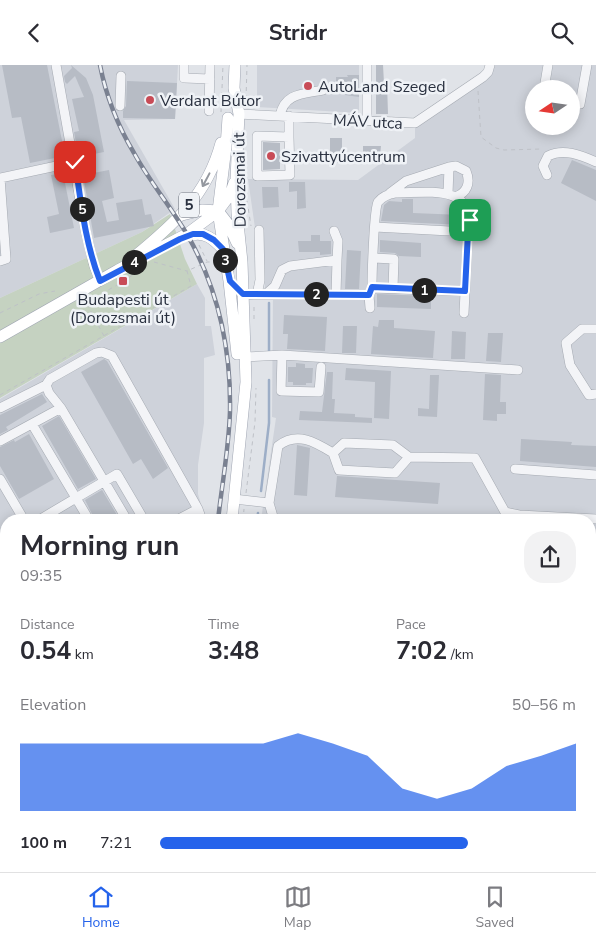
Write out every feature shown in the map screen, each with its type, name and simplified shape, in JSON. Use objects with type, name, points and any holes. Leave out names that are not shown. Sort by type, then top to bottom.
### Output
[{"type":"main road","name":"Dorozsmai út","points":[[234,514],[240,499],[246,382],[236,179],[242,114],[234,88],[235,65]]},
{"type":"main road","name":"5","points":[[118,270],[182,215],[202,187],[212,169],[219,149],[224,117],[234,88]]},
{"type":"main road","name":"Dorozsmai út","points":[[224,117],[226,147],[218,211],[230,281],[244,414]]},
{"type":"main road","name":"5","points":[[0,337],[118,270],[180,239],[218,211],[230,195],[236,179]]},
{"type":"main road","points":[[182,215],[202,210],[218,211],[228,224],[241,252]]},
{"type":"main road","points":[[180,239],[193,234],[203,234],[210,237],[223,249]]},
{"type":"street","points":[[56,65],[75,162],[86,233],[94,266],[100,281]]},
{"type":"street","points":[[184,65],[184,78],[210,79]]},
{"type":"street","points":[[210,65],[210,111]]},
{"type":"street","points":[[367,121],[368,65]]},
{"type":"street","points":[[480,79],[488,72],[490,65]]},
{"type":"street","points":[[546,80],[548,65]]},
{"type":"street","points":[[580,104],[587,65]]},
{"type":"street","points":[[120,106],[121,76]]},
{"type":"street","name":"MÁV utca","points":[[242,114],[415,123],[480,79]]},
{"type":"street","points":[[289,137],[257,136],[257,176],[290,175],[289,137],[282,105],[290,97],[323,90]]},
{"type":"street","points":[[547,175],[543,166],[548,156],[552,154],[563,152],[582,156],[596,162]]},
{"type":"street","points":[[0,261],[6,259],[0,178],[75,162]]},
{"type":"street","points":[[370,308],[377,203],[406,181],[456,166],[468,175],[468,185],[462,194],[451,195]]},
{"type":"street","points":[[449,167],[451,195]]},
{"type":"street","points":[[388,195],[440,192],[451,195],[463,202],[468,209],[470,220],[464,313]]},
{"type":"street","points":[[375,227],[468,232]]},
{"type":"street","points":[[256,231],[262,295]]},
{"type":"street","points":[[334,231],[338,241],[336,294]]},
{"type":"street","points":[[373,258],[394,259],[394,288]]},
{"type":"street","points":[[262,295],[275,286],[282,270],[290,266],[337,261]]},
{"type":"street","points":[[230,281],[243,294],[262,295],[336,294],[394,288],[465,291]]},
{"type":"street","points":[[596,329],[582,329],[566,343],[570,365],[589,395],[596,394]]},
{"type":"street","points":[[0,408],[46,385],[50,379],[96,353],[102,352],[112,356],[200,514]]},
{"type":"street","points":[[245,357],[282,355],[518,370]]},
{"type":"street","points":[[282,355],[281,391],[319,392],[321,367]]},
{"type":"street","points":[[46,385],[49,393],[61,408],[124,514]]},
{"type":"street","points":[[0,441],[61,408]]},
{"type":"street","points":[[32,424],[85,514]]},
{"type":"street","points":[[272,514],[269,503],[278,446],[284,441],[298,438],[314,441],[333,453],[339,470],[395,473],[409,457]]},
{"type":"street","points":[[333,453],[344,443],[394,445],[409,457],[475,458],[505,512],[509,514]]},
{"type":"street","points":[[515,469],[596,475]]},
{"type":"street","points":[[49,514],[118,474],[141,514]]},
{"type":"street","points":[[0,479],[20,514]]},
{"type":"street","points":[[240,499],[269,503]]},
{"type":"street","points":[[188,514],[198,509]]},
{"type":"path","points":[[223,65],[224,117]]},
{"type":"path","points":[[242,114],[247,65]]},
{"type":"path","points":[[480,79],[478,88],[481,137],[496,148],[504,150],[543,149],[552,154]]},
{"type":"path","points":[[246,196],[256,231]]},
{"type":"path","points":[[152,262],[187,271],[208,262],[218,263]]},
{"type":"path","points":[[104,336],[86,302],[122,283],[144,267]]},
{"type":"path","points":[[0,395],[191,286],[187,271]]},
{"type":"path","points":[[0,313],[39,294],[55,291]]},
{"type":"path","points":[[242,514],[240,499],[255,422],[255,382]]},
{"type":"shaded area","points":[[0,65],[178,65],[175,119],[124,120],[175,209],[142,232],[0,298]]},
{"type":"shaded area","name":"AutoLand Szeged","points":[[257,65],[359,65],[359,113],[257,107]]},
{"type":"shaded area","points":[[490,65],[596,65],[596,514],[262,514],[276,418],[272,417],[273,291],[265,290],[263,228],[255,228],[248,179],[358,180],[415,138],[415,123],[490,67]]},
{"type":"shaded area","points":[[197,284],[205,298],[205,326],[211,326],[215,355],[204,358],[204,423],[198,465],[198,494],[204,514],[0,514],[0,399]]},
{"type":"green space","points":[[170,214],[185,259],[197,284],[0,398],[0,298],[142,232]]},
{"type":"building","points":[[2,65],[47,65],[65,156],[30,163],[21,117],[12,118]]},
{"type":"building","points":[[71,65],[86,78],[93,95],[104,152],[84,156],[82,147],[77,148],[74,132],[79,131],[72,99],[84,97],[75,76],[67,84],[65,82],[64,76],[72,68]]},
{"type":"building","points":[[376,65],[383,65],[384,83],[387,83],[388,114],[376,114]]},
{"type":"building","points":[[347,75],[359,75],[359,97],[345,95],[345,86],[336,86],[336,77],[348,77]]},
{"type":"building","name":"Verdant Bútor","points":[[127,81],[177,83],[175,119],[123,118],[123,111],[126,106]]},
{"type":"building","points":[[330,138],[342,138],[342,156],[349,155],[349,162],[337,163],[337,161],[330,161]]},
{"type":"building","name":"Szivattyúcentrum","points":[[263,142],[280,143],[280,169],[263,170]]},
{"type":"building","points":[[363,146],[381,146],[380,156],[363,156]]},
{"type":"building","points":[[572,160],[596,170],[596,201],[561,183]]},
{"type":"building","points":[[109,170],[114,198],[102,201],[107,222],[119,220],[116,203],[142,199],[145,215],[151,214],[154,226],[94,238],[83,175]]},
{"type":"building","points":[[63,173],[74,228],[50,233],[47,217],[59,214],[51,175]]},
{"type":"building","points":[[289,182],[305,182],[306,208],[297,209],[297,191],[289,192]]},
{"type":"building","points":[[262,187],[278,187],[279,207],[263,208]]},
{"type":"building","points":[[402,199],[413,199],[413,213],[462,215],[462,225],[381,221],[384,205],[389,201],[402,202]]},
{"type":"building","points":[[311,235],[320,235],[320,241],[331,241],[331,254],[320,255],[320,252],[299,252],[298,241],[311,241]]},
{"type":"building","points":[[380,240],[421,243],[421,257],[399,256],[395,253],[380,252]]},
{"type":"building","points":[[347,250],[361,251],[359,289],[345,289]]},
{"type":"building","points":[[377,294],[431,296],[431,309],[377,307]]},
{"type":"building","points":[[284,315],[327,317],[325,351],[287,349],[288,334],[283,334]]},
{"type":"building","points":[[379,320],[394,320],[394,328],[435,331],[433,358],[371,354],[373,326],[378,327]]},
{"type":"building","points":[[343,326],[357,326],[356,353],[342,353]]},
{"type":"building","points":[[452,331],[466,332],[465,359],[451,359]]},
{"type":"building","points":[[488,333],[503,333],[501,362],[486,361]]},
{"type":"building","points":[[104,359],[107,361],[168,468],[153,479],[141,459],[133,464],[81,372]]},
{"type":"building","points":[[296,363],[305,364],[305,368],[313,368],[312,383],[293,385],[293,382],[288,382],[288,367],[296,367]]},
{"type":"building","points":[[346,368],[391,371],[389,419],[374,418],[375,382],[345,380]]},
{"type":"building","points":[[327,372],[333,372],[332,399],[335,399],[334,413],[355,414],[355,417],[372,418],[372,423],[299,420],[300,411],[322,412]]},
{"type":"building","points":[[485,374],[501,375],[500,402],[506,402],[506,414],[497,414],[497,421],[483,420]]},
{"type":"building","points":[[430,375],[439,375],[437,417],[418,416],[418,408],[429,409]]},
{"type":"building","points":[[42,394],[47,402],[6,427],[8,430],[0,434],[0,415]]},
{"type":"building","points":[[59,416],[96,479],[78,489],[42,426]]},
{"type":"building","points":[[29,434],[54,479],[19,499],[0,466],[0,447],[14,440],[15,442]]},
{"type":"building","points":[[521,439],[572,442],[571,445],[596,446],[596,467],[520,461]]},
{"type":"building","points":[[297,445],[310,448],[307,496],[294,495]]},
{"type":"building","points":[[337,476],[440,483],[438,504],[335,497]]},
{"type":"building","points":[[102,490],[116,514],[92,514],[85,500]]},
{"type":"waterway","points":[[269,303],[269,351]]},
{"type":"waterway","points":[[261,491],[269,423],[269,380]]},
{"type":"railway","points":[[100,65],[113,111],[140,164],[188,236],[207,277],[221,320],[228,365],[230,411],[219,514]]},
{"type":"place","name":"AutoLand Szeged","points":[[308,86]]},
{"type":"place","name":"Verdant Bútor","points":[[150,100]]},
{"type":"place","name":"Szivattyúcentrum","points":[[271,156]]},
{"type":"place","name":"Budapesti út (Dorozsmai út)","points":[[123,281]]},
{"type":"route","points":[[75,162],[86,233],[94,266],[100,281],[180,239],[193,234],[203,234],[214,240],[223,249],[230,281],[243,294],[369,295],[372,287],[465,291],[470,220]]}]
